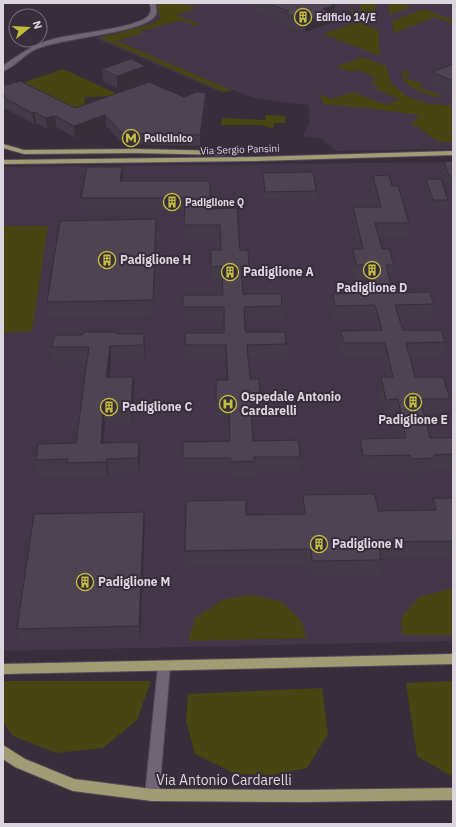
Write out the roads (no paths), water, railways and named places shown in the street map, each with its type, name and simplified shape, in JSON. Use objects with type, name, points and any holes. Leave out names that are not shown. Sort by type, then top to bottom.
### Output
[{"type":"main road","points":[[3,146],[24,152],[195,152],[289,157]]},
{"type":"main road","name":"Via Sergio Pansini","points":[[3,162],[255,159],[453,153]]},
{"type":"main road","points":[[3,669],[453,659]]},
{"type":"main road","name":"Via Antonio Cardarelli","points":[[3,751],[20,763],[73,785],[152,796],[453,794]]},
{"type":"street","points":[[3,69],[32,48],[50,42],[118,29],[146,21],[152,16],[154,9],[152,3]]},
{"type":"street","points":[[152,796],[164,666]]},
{"type":"place","name":"Edificio 14/E","points":[[303,17]]},
{"type":"place","name":"Policlinico","points":[[131,138]]},
{"type":"place","name":"Padiglione Q","points":[[172,202]]},
{"type":"place","name":"Padiglione H","points":[[107,260]]},
{"type":"place","name":"Padiglione D","points":[[372,270]]},
{"type":"place","name":"Padiglione A","points":[[230,272]]},
{"type":"place","name":"Padiglione E","points":[[413,402]]},
{"type":"place","name":"Ospedale Antonio Cardarelli","points":[[228,404]]},
{"type":"place","name":"Padiglione C","points":[[109,407]]},
{"type":"place","name":"Padiglione N","points":[[319,544]]},
{"type":"place","name":"Padiglione M","points":[[85,582]]}]
